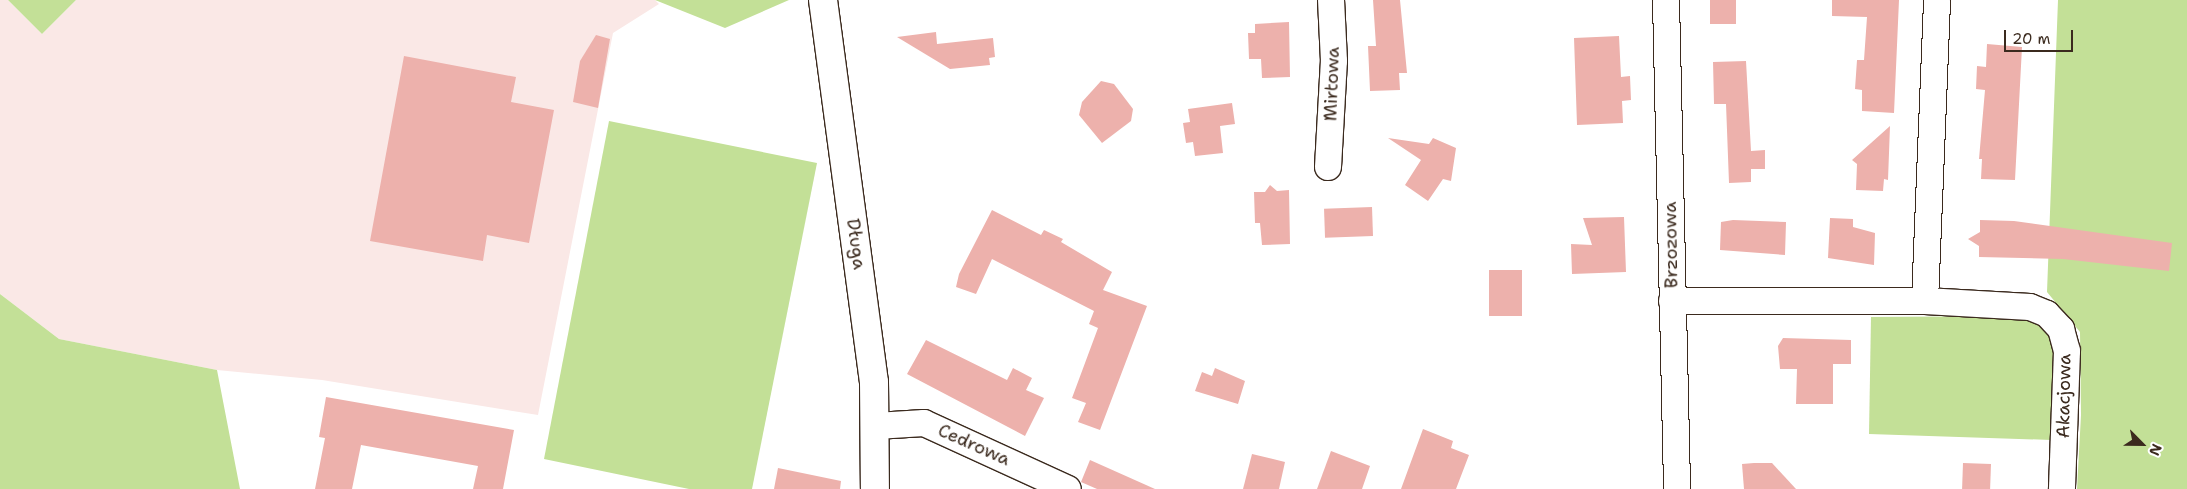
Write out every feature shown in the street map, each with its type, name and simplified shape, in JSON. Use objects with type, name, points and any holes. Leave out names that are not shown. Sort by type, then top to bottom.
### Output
[{"type":"street","name":"Długa","points":[[823,0],[871,356],[876,426],[875,489]]},
{"type":"street","name":"Mirtowa","points":[[1328,167],[1334,61],[1331,0]]},
{"type":"street","name":"Brzozowa","points":[[1666,0],[1677,489]]},
{"type":"street","points":[[1925,302],[1937,0]]},
{"type":"street","name":"Akacjowa","points":[[1672,301],[1925,302],[2030,306],[2047,314],[2061,329],[2067,351],[2062,489]]},
{"type":"street","name":"Cedrowa","points":[[876,426],[924,423],[1068,489]]},
{"type":"shaded area","points":[[0,0],[8,0],[42,34],[76,0],[655,0],[659,4],[613,33],[538,415],[322,380],[217,370],[59,339],[0,294]]},
{"type":"green space","points":[[8,0],[76,0],[42,34]]},
{"type":"green space","points":[[655,0],[789,0],[725,28]]},
{"type":"green space","points":[[2058,0],[2187,0],[2187,489],[2077,489],[2081,415],[2080,332],[2047,292]]},
{"type":"green space","points":[[609,121],[817,163],[752,489],[689,489],[544,459]]},
{"type":"green space","points":[[0,294],[59,339],[217,370],[240,489],[0,489]]},
{"type":"green space","points":[[2030,316],[2044,323],[2057,355],[2051,440],[1869,434],[1871,317]]},
{"type":"building","points":[[1373,0],[1400,0],[1407,73],[1399,73],[1400,90],[1370,91],[1368,46],[1376,46]]},
{"type":"building","points":[[1710,0],[1736,0],[1736,24],[1710,24]]},
{"type":"building","points":[[1832,0],[1899,0],[1894,113],[1862,111],[1862,90],[1855,89],[1857,60],[1864,60],[1867,17],[1832,16]]},
{"type":"building","points":[[1289,22],[1290,77],[1262,78],[1261,59],[1249,59],[1248,33],[1255,33],[1255,24]]},
{"type":"building","points":[[936,32],[937,44],[993,38],[995,57],[989,58],[990,65],[950,69],[897,37]]},
{"type":"building","points":[[596,35],[610,39],[598,108],[573,102],[580,61]]},
{"type":"building","points":[[1619,36],[1621,77],[1630,76],[1631,100],[1622,101],[1623,123],[1577,125],[1574,38]]},
{"type":"building","points":[[1987,44],[2022,47],[2015,180],[1981,179],[1982,159],[1979,159],[1985,90],[1976,89],[1977,66],[1986,67]]},
{"type":"building","points":[[404,56],[516,77],[511,102],[554,110],[529,243],[487,235],[483,261],[370,241]]},
{"type":"building","points":[[1746,61],[1751,151],[1765,150],[1765,169],[1751,169],[1751,182],[1729,183],[1726,104],[1714,104],[1713,62]]},
{"type":"building","points":[[1101,81],[1114,84],[1133,109],[1131,121],[1102,143],[1079,115],[1082,102]]},
{"type":"building","points":[[1232,103],[1235,124],[1220,126],[1223,153],[1195,156],[1193,142],[1186,143],[1183,123],[1190,122],[1188,109]]},
{"type":"building","points":[[1890,126],[1888,180],[1884,179],[1883,191],[1856,190],[1857,164],[1852,160]]},
{"type":"building","points":[[1388,138],[1429,144],[1433,138],[1456,148],[1451,181],[1443,179],[1428,201],[1405,185],[1421,160]]},
{"type":"building","points":[[1270,185],[1277,191],[1289,190],[1290,244],[1262,245],[1260,223],[1255,223],[1254,192],[1265,192]]},
{"type":"building","points":[[1372,207],[1373,236],[1325,238],[1324,209]]},
{"type":"building","points":[[992,210],[1041,235],[1044,230],[1063,239],[1061,242],[1112,272],[1103,290],[1147,306],[1100,430],[1078,422],[1086,403],[1072,398],[1098,328],[1089,324],[1094,311],[992,259],[976,294],[956,287],[959,274]]},
{"type":"building","points":[[1624,217],[1626,272],[1572,274],[1571,244],[1592,245],[1583,218]]},
{"type":"building","points":[[1830,218],[1853,219],[1853,227],[1875,233],[1874,265],[1828,258]]},
{"type":"building","points":[[1733,220],[1786,222],[1785,255],[1720,250],[1721,222]]},
{"type":"building","points":[[1980,220],[2014,221],[2172,243],[2169,271],[2063,259],[1979,257],[1979,246],[1968,239],[1980,232]]},
{"type":"building","points":[[1489,270],[1522,270],[1522,316],[1489,316]]},
{"type":"building","points":[[1783,338],[1851,340],[1851,364],[1833,364],[1833,404],[1796,404],[1797,369],[1780,369],[1778,346]]},
{"type":"building","points":[[926,340],[1007,380],[1013,368],[1032,378],[1026,390],[1044,398],[1025,436],[907,374]]},
{"type":"building","points":[[1215,368],[1245,381],[1238,404],[1195,391],[1202,372],[1212,376]]},
{"type":"building","points":[[326,397],[514,430],[503,489],[473,489],[478,466],[361,445],[352,489],[315,489],[325,438],[319,437]]},
{"type":"building","points":[[1423,429],[1453,441],[1451,448],[1469,455],[1456,489],[1401,489]]},
{"type":"building","points":[[1331,451],[1370,466],[1362,489],[1317,489]]},
{"type":"building","points":[[1252,454],[1285,462],[1279,489],[1243,489]]},
{"type":"building","points":[[1090,460],[1155,489],[1097,489],[1081,482]]},
{"type":"building","points":[[1772,463],[1796,489],[1744,489],[1742,464]]},
{"type":"building","points":[[1963,463],[1991,464],[1990,489],[1962,489]]},
{"type":"building","points":[[778,468],[841,481],[840,489],[774,489]]}]
